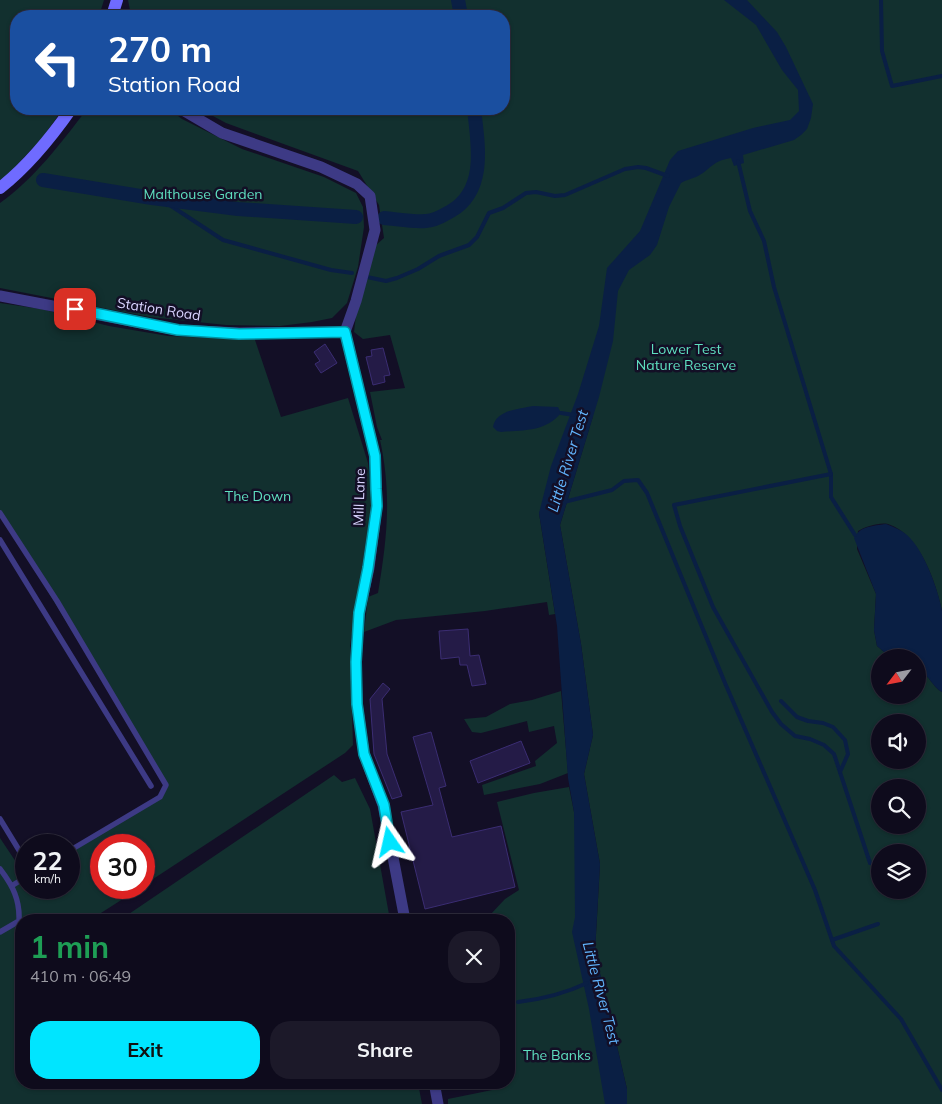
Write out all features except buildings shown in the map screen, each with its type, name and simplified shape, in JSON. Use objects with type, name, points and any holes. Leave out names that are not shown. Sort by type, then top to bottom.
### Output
[{"type":"street","points":[[0,188],[20,172],[54,133],[67,115]]},
{"type":"street","points":[[191,115],[222,133],[322,167],[357,184],[370,196],[375,230],[356,301],[345,332]]},
{"type":"street","name":"Station Road","points":[[0,296],[178,330],[239,334],[345,332]]},
{"type":"street","name":"Mill Lane","points":[[345,332],[375,456],[377,506],[359,613],[356,662],[357,704],[364,754],[384,805],[404,914]]},
{"type":"street","points":[[435,1089],[438,1104]]},
{"type":"lane","points":[[0,513],[57,601],[166,785],[160,797],[80,844]]},
{"type":"lane","points":[[0,540],[151,786]]},
{"type":"lane","points":[[0,819],[15,844]]},
{"type":"lane","points":[[0,869],[12,885],[19,914]]},
{"type":"lane","points":[[0,932],[15,924]]},
{"type":"green space","points":[[0,0],[104,0],[101,10],[10,10],[10,115],[59,115],[42,138],[0,183]]},
{"type":"green space","name":"Lower Test Nature Reserve","points":[[128,0],[942,0],[942,611],[935,586],[924,560],[909,537],[899,529],[888,524],[880,524],[861,529],[858,531],[857,549],[876,594],[874,630],[877,646],[881,649],[871,649],[871,704],[926,704],[926,675],[936,688],[942,692],[942,1104],[627,1104],[627,1089],[595,952],[600,864],[584,774],[593,735],[581,644],[560,525],[593,416],[539,513],[555,614],[549,615],[547,602],[485,611],[396,620],[364,632],[368,597],[378,593],[387,517],[386,480],[380,440],[382,440],[377,427],[370,392],[405,388],[390,335],[363,339],[354,332],[356,315],[375,246],[384,238],[379,205],[358,171],[226,123],[211,115],[510,115],[510,10],[130,10]]},
{"type":"green space","name":"Malthouse Garden","points":[[82,115],[177,115],[242,149],[324,177],[356,193],[363,207],[364,227],[358,267],[347,303],[332,318],[312,322],[280,326],[226,325],[149,317],[0,288],[0,203],[25,183]]},
{"type":"green space","name":"The Down","points":[[0,303],[41,309],[109,326],[168,336],[255,340],[281,417],[348,398],[368,463],[372,501],[350,646],[353,745],[345,753],[155,878],[155,834],[99,834],[160,797],[166,785],[0,513]]},
{"type":"green space","points":[[561,691],[568,773],[540,784],[484,795],[482,785],[536,766],[535,761],[557,743],[554,726],[529,732],[527,721],[481,733],[472,732],[464,719],[486,717],[510,704],[532,700]]},
{"type":"green space","points":[[334,775],[342,782],[355,778],[370,809],[389,914],[129,914],[151,899],[155,899],[155,896]]},
{"type":"green space","name":"The Banks","points":[[569,787],[574,812],[609,1104],[448,1104],[448,1099],[497,1089],[515,1089],[515,914],[491,914],[505,899],[519,890],[497,802]]},
{"type":"green space","name":"The Down","points":[[0,838],[15,860],[15,899],[80,899],[80,845],[90,839],[90,899],[123,899],[99,914],[15,914],[15,1089],[419,1089],[422,1104],[0,1104]]},
{"type":"water","name":"Little River Test","points":[[724,0],[747,0],[777,32],[813,104],[811,118],[807,129],[794,140],[743,155],[744,163],[734,166],[731,158],[724,159],[715,163],[696,177],[681,183],[669,207],[657,245],[650,255],[629,270],[618,291],[613,341],[599,397],[560,525],[581,644],[593,735],[584,774],[600,864],[595,952],[627,1089],[627,1104],[605,1104],[589,1009],[572,932],[575,917],[574,812],[568,778],[557,626],[539,513],[551,466],[578,394],[599,326],[607,268],[640,231],[670,160],[678,151],[753,128],[790,120],[799,111],[798,90],[782,70],[756,25]]},
{"type":"water","points":[[533,406],[558,407],[561,413],[548,424],[534,429],[501,432],[493,427],[495,421],[503,414],[515,409]]},
{"type":"water","points":[[886,524],[902,531],[916,545],[926,562],[942,611],[942,692],[936,688],[926,675],[926,649],[881,649],[877,646],[874,630],[876,594],[854,538],[863,529]]},
{"type":"waterway","points":[[458,0],[460,10]]},
{"type":"waterway","points":[[881,0],[882,51],[892,86],[942,76]]},
{"type":"waterway","points":[[384,218],[429,221],[451,211],[462,202],[470,191],[478,165],[475,115]]},
{"type":"waterway","points":[[738,161],[750,211],[764,241],[774,287],[831,474],[831,497],[855,535]]},
{"type":"waterway","points":[[367,277],[386,281],[397,278],[418,269],[439,256],[469,245],[477,237],[489,213],[503,208],[526,193],[536,192],[555,196],[565,195],[625,169],[638,167],[668,176]]},
{"type":"waterway","points":[[43,180],[152,198],[238,209],[356,217]]},
{"type":"waterway","points":[[159,198],[223,240],[331,270],[352,273]]},
{"type":"waterway","name":"Little River Test","points":[[561,413],[574,415]]},
{"type":"waterway","points":[[831,474],[674,505],[680,526],[713,607],[772,712],[781,724],[795,736],[810,739],[824,745],[834,754],[870,863]]},
{"type":"waterway","name":"Little River Test","points":[[564,502],[612,490],[624,481],[638,480],[647,493],[725,683],[815,890],[834,946],[901,1019],[942,1090]]},
{"type":"waterway","points":[[781,701],[797,717],[833,727],[845,740],[848,754],[840,772]]},
{"type":"waterway","points":[[832,940],[878,924]]},
{"type":"waterway","name":"Little River Test","points":[[518,1002],[553,996],[587,983]]},
{"type":"route","points":[[75,309],[178,330],[239,334],[345,332],[375,456],[377,506],[359,613],[356,662],[357,704],[364,754],[384,805],[390,842]]}]
